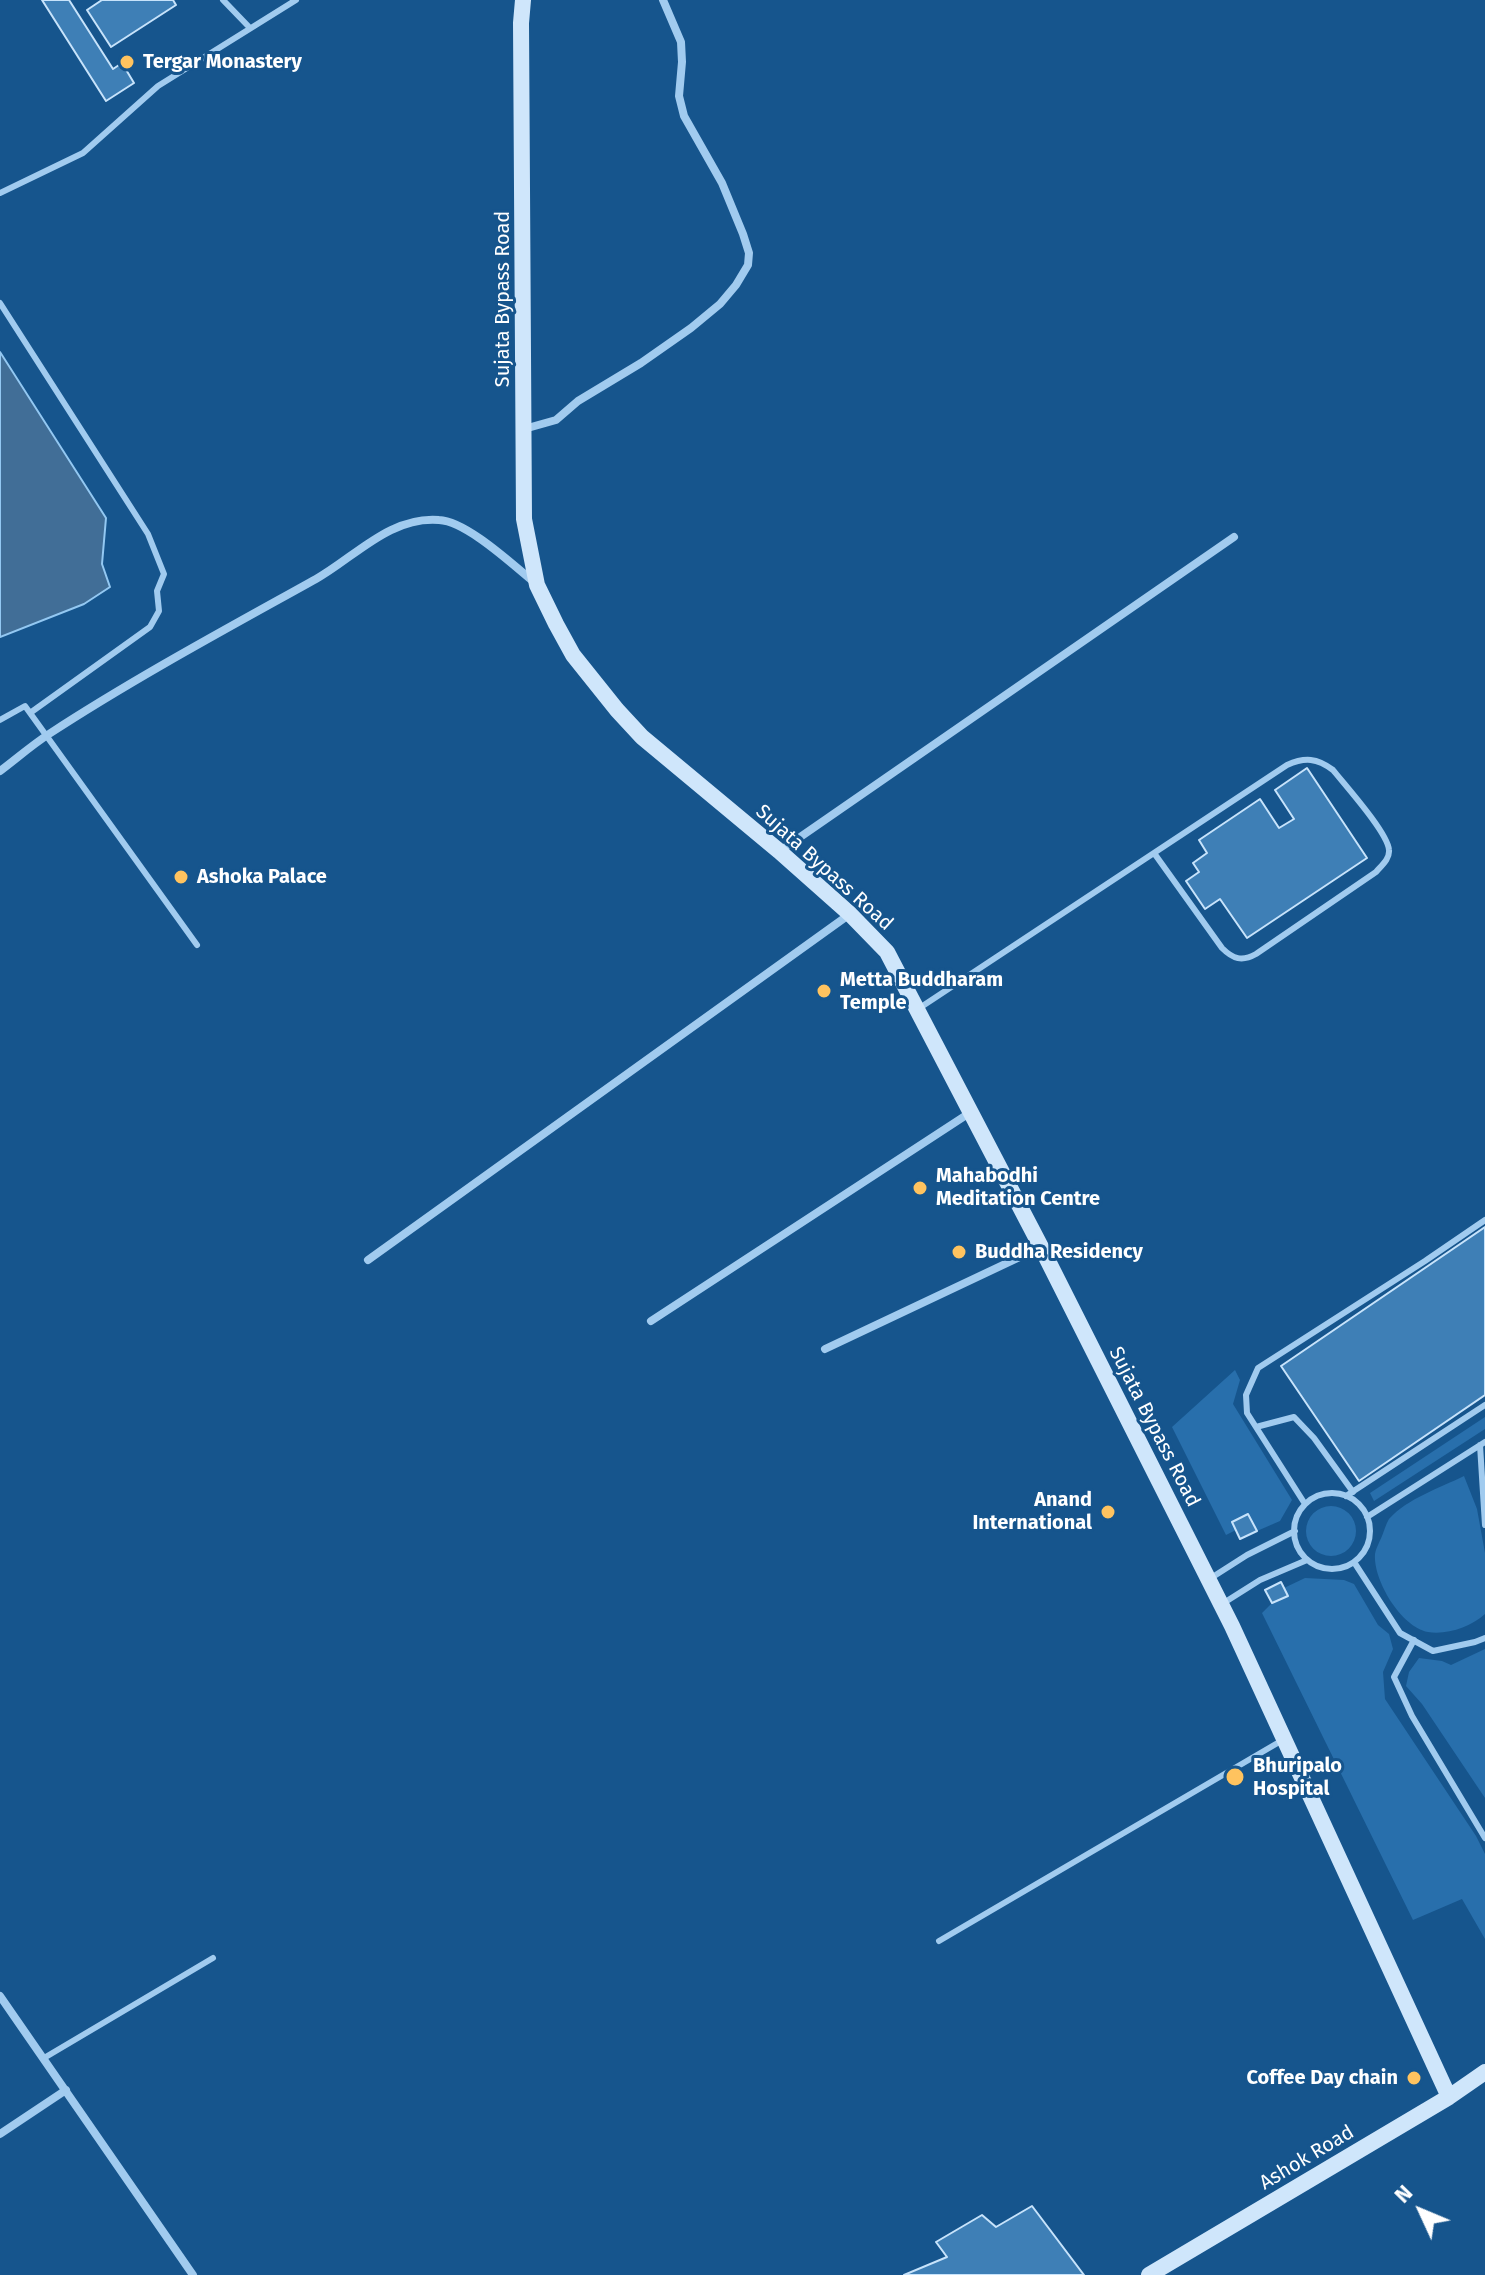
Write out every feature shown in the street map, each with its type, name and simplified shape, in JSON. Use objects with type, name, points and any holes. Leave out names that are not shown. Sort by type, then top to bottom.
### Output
[{"type":"street","name":"Sujata Bypass Road","points":[[523,0],[524,519],[537,585],[573,655],[642,737],[779,851],[850,914],[887,952],[1041,1247],[1221,1605],[1449,2097]]},
{"type":"street","points":[[523,429],[556,420],[578,401],[691,328],[720,304],[748,265],[749,253],[743,234],[722,183],[684,116],[679,96],[681,42],[663,0]]},
{"type":"street","points":[[0,771],[46,736],[147,674],[319,577],[374,538],[414,521],[439,520],[458,524],[537,585]]},
{"type":"street","points":[[779,851],[1234,537]]},
{"type":"street","points":[[368,1260],[850,914]]},
{"type":"street","points":[[651,1321],[971,1112]]},
{"type":"street","points":[[825,1349],[1041,1247]]},
{"type":"street","points":[[0,1996],[193,2275]]},
{"type":"street","name":"Ashok Road","points":[[1149,2275],[1449,2097],[1485,2072]]},
{"type":"street","points":[[0,2134],[66,2090]]},
{"type":"lane","points":[[223,0],[250,28]]},
{"type":"lane","points":[[0,193],[83,153],[158,86],[296,0]]},
{"type":"lane","points":[[0,303],[148,534],[164,574],[157,591],[159,611],[150,627],[30,713]]},
{"type":"lane","points":[[0,720],[25,706],[197,945]]},
{"type":"lane","points":[[918,1009],[1287,765],[1301,759],[1312,759],[1333,770],[1380,831],[1389,849],[1388,857],[1376,872],[1256,954],[1243,959],[1230,956],[1222,948],[1154,853]]},
{"type":"lane","points":[[1305,1504],[1247,1413],[1246,1395],[1258,1368],[1485,1220]]},
{"type":"lane","points":[[1256,1427],[1294,1417],[1314,1438],[1350,1494],[1361,1506],[1370,1529],[1369,1541],[1363,1553],[1343,1568],[1318,1567],[1299,1550],[1295,1531],[1298,1514],[1305,1504],[1328,1493],[1350,1494],[1485,1405]]},
{"type":"lane","points":[[1367,1517],[1482,1444]]},
{"type":"lane","points":[[1482,1444],[1485,1525]]},
{"type":"lane","points":[[1208,1580],[1247,1555],[1295,1531]]},
{"type":"lane","points":[[1221,1605],[1260,1580],[1307,1560]]},
{"type":"lane","points":[[1354,1562],[1400,1633],[1433,1651],[1485,1638]]},
{"type":"lane","points":[[1414,1640],[1394,1677],[1412,1716],[1485,1838]]},
{"type":"lane","points":[[939,1941],[1284,1740]]},
{"type":"lane","points":[[44,2058],[213,1958]]},
{"type":"shaded area","points":[[0,352],[106,518],[102,564],[110,587],[84,604],[0,637]]},
{"type":"shaded area","points":[[1235,1370],[1240,1380],[1233,1404],[1292,1500],[1280,1521],[1257,1531],[1248,1514],[1232,1522],[1236,1530],[1226,1535],[1172,1427]]},
{"type":"shaded area","points":[[1485,1417],[1485,1429],[1374,1501],[1370,1493]]},
{"type":"shaded area","points":[[1464,1476],[1477,1509],[1485,1553],[1485,1614],[1458,1629],[1428,1632],[1408,1621],[1391,1601],[1379,1576],[1376,1552],[1388,1521],[1397,1512],[1415,1499]]},
{"type":"shaded area","points":[[1331,1506],[1349,1513],[1356,1531],[1349,1549],[1331,1556],[1313,1549],[1306,1531],[1313,1513]]},
{"type":"shaded area","points":[[1305,1578],[1344,1580],[1354,1584],[1378,1625],[1389,1634],[1393,1649],[1383,1672],[1385,1699],[1485,1854],[1485,1939],[1462,1899],[1413,1920],[1262,1613],[1272,1603],[1288,1596],[1284,1588]]},
{"type":"shaded area","points":[[1485,1649],[1485,1798],[1422,1704],[1406,1686],[1409,1672],[1419,1658],[1451,1665]]},
{"type":"building","points":[[42,0],[69,0],[113,69],[122,63],[134,83],[106,101]]},
{"type":"building","points":[[102,0],[173,0],[176,5],[111,47],[87,10]]},
{"type":"building","points":[[1307,768],[1367,858],[1247,938],[1220,899],[1205,909],[1186,881],[1199,872],[1193,863],[1207,853],[1199,840],[1260,799],[1279,828],[1294,819],[1275,790]]},
{"type":"building","points":[[1485,1227],[1485,1395],[1359,1481],[1281,1366]]},
{"type":"building","points":[[1248,1514],[1257,1531],[1240,1539],[1232,1522]]},
{"type":"building","points":[[1281,1582],[1288,1596],[1272,1603],[1265,1590]]},
{"type":"building","points":[[1032,2206],[1084,2275],[904,2275],[947,2257],[936,2242],[982,2215],[996,2227]]},
{"type":"place","name":"Tergar Monastery","points":[[127,62]]},
{"type":"place","name":"Ashoka Palace","points":[[181,877]]},
{"type":"place","name":"Metta Buddharam Temple","points":[[824,991]]},
{"type":"place","name":"Mahabodhi Meditation Centre","points":[[920,1188]]},
{"type":"place","name":"Buddha Residency","points":[[959,1252]]},
{"type":"place","name":"Anand International","points":[[1108,1512]]},
{"type":"place","name":"Bhuripalo Hospital","points":[[1235,1777]]},
{"type":"place","name":"Coffee Day chain","points":[[1414,2078]]}]
